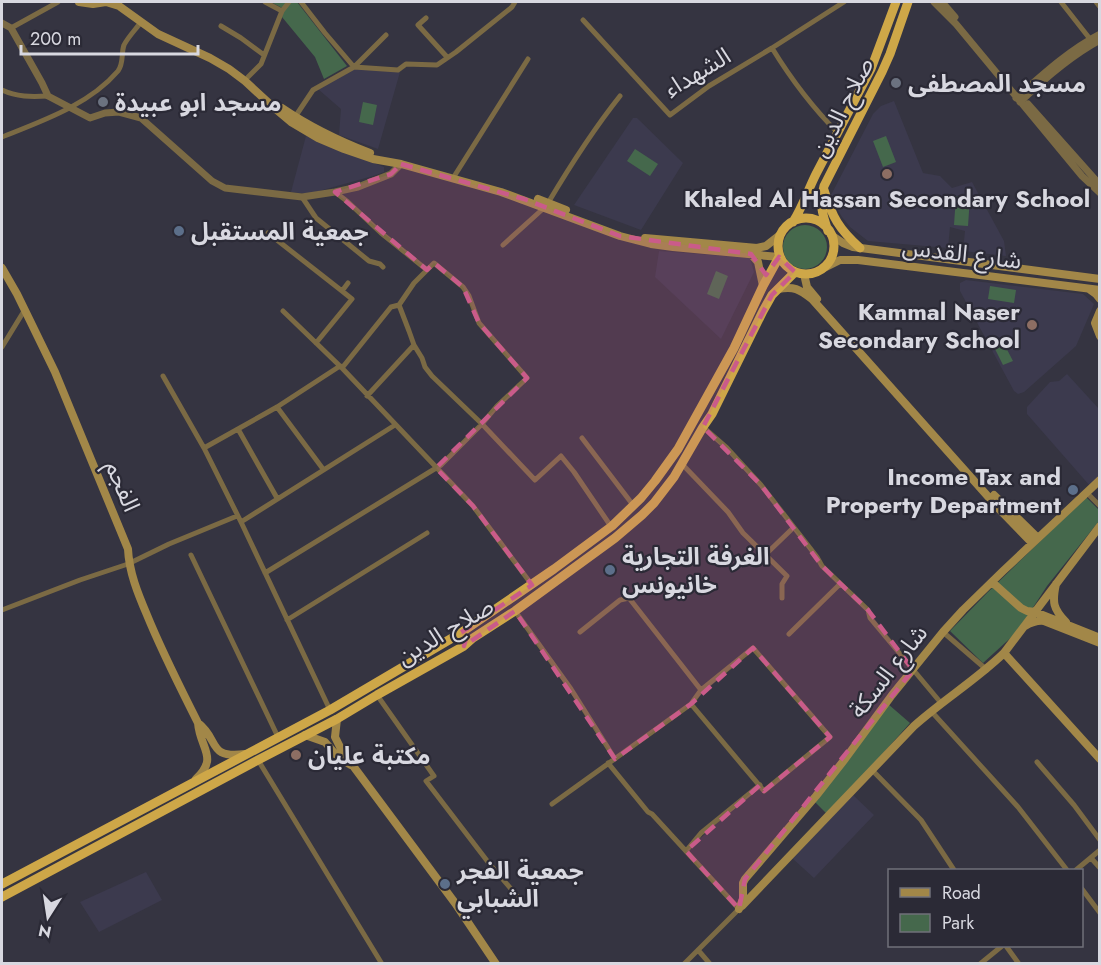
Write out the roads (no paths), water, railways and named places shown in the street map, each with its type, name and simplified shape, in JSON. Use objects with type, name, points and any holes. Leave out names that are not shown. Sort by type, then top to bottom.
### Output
[{"type":"highway","name":"صلاح الدين","points":[[793,222],[876,58],[896,2]]},
{"type":"highway","name":"صلاح الدين","points":[[830,233],[821,210],[824,189],[890,54],[909,2]]},
{"type":"highway","points":[[844,119],[855,124]]},
{"type":"highway","points":[[824,189],[839,226],[860,248]]},
{"type":"highway","points":[[812,219],[823,225],[830,233],[834,247],[832,255],[829,262],[817,272],[800,273],[786,266],[779,257],[780,235],[783,229],[793,222],[812,219]]},
{"type":"highway","name":"صلاح الدين","points":[[5,882],[330,710],[459,634],[532,585],[623,517],[656,482],[678,449],[734,348],[779,257]]},
{"type":"highway","name":"صلاح الدين","points":[[2,897],[337,719],[464,646],[626,530],[654,502],[682,464],[712,414],[772,295],[800,273]]},
{"type":"highway","points":[[459,634],[465,640],[464,646]]},
{"type":"highway","points":[[423,655],[425,663],[430,665]]},
{"type":"highway","points":[[5,882],[15,885],[14,890]]},
{"type":"main road","points":[[79,2],[93,4],[106,2],[118,6],[158,34],[229,69],[291,122],[318,138],[373,159],[401,164],[547,205],[645,238],[757,248],[766,246],[780,235]]},
{"type":"main road","points":[[119,2],[159,29],[216,56],[248,77],[280,107],[312,128],[335,139],[379,156],[514,191],[620,236],[673,247],[779,257]]},
{"type":"main road","name":"شارع القدس","points":[[830,233],[853,247],[1100,279]]},
{"type":"main road","points":[[751,254],[758,262],[763,286]]},
{"type":"main road","name":"شارع القدس","points":[[820,270],[840,260],[858,260],[1100,290]]},
{"type":"main road","name":"الفجم","points":[[2,268],[55,372],[124,538],[139,596],[198,723]]},
{"type":"main road","points":[[800,273],[807,287],[842,327],[973,474],[1027,526],[1035,541]]},
{"type":"main road","points":[[777,289],[789,287],[802,290],[812,299],[1000,510],[1035,541]]},
{"type":"main road","points":[[1088,288],[1100,299]]},
{"type":"main road","points":[[1100,311],[1095,323],[1100,336]]},
{"type":"main road","name":"شارع السكة","points":[[739,909],[743,899],[745,879],[816,796],[892,695],[943,633],[992,582],[1100,480]]},
{"type":"main road","points":[[739,909],[900,740],[931,711],[987,670],[1004,653],[1100,526]]},
{"type":"main road","points":[[1057,581],[1054,595],[1055,609],[1069,625]]},
{"type":"main road","points":[[992,582],[1021,608],[1100,638]]},
{"type":"main road","points":[[1024,627],[1033,622],[1044,621],[1100,643]]},
{"type":"main road","points":[[1004,653],[1100,759]]},
{"type":"main road","points":[[337,719],[335,737],[342,751],[455,903],[496,963]]},
{"type":"main road","points":[[198,723],[220,753],[245,754]]},
{"type":"main road","points":[[194,780],[208,762],[198,723]]},
{"type":"main road","points":[[305,735],[325,742],[338,757],[353,765]]},
{"type":"street","points":[[12,28],[58,2]]},
{"type":"street","points":[[265,2],[282,10]]},
{"type":"street","points":[[248,77],[261,64],[282,10],[289,2]]},
{"type":"street","points":[[301,2],[354,67],[398,70],[406,64],[437,65],[512,7],[515,2]]},
{"type":"street","name":"الشهداء","points":[[583,20],[670,116],[709,86],[844,2]]},
{"type":"street","points":[[934,2],[1100,185]]},
{"type":"street","points":[[942,2],[1082,176],[1100,193]]},
{"type":"street","points":[[1061,2],[1090,39]]},
{"type":"street","points":[[1096,2],[1100,7]]},
{"type":"street","points":[[426,18],[418,25],[447,57]]},
{"type":"street","points":[[2,137],[44,121],[94,93],[119,69],[124,46],[141,22]]},
{"type":"street","points":[[2,23],[12,28],[48,96]]},
{"type":"street","points":[[221,26],[264,55]]},
{"type":"street","points":[[1020,98],[1053,66],[1100,34]]},
{"type":"street","points":[[295,117],[313,90],[354,67],[386,35]]},
{"type":"street","points":[[1020,98],[1075,55],[1100,40]]},
{"type":"street","points":[[772,48],[791,78],[820,115],[838,133]]},
{"type":"street","points":[[455,175],[528,59]]},
{"type":"street","points":[[2,90],[24,97],[48,96],[90,118],[112,112],[141,118],[212,181],[225,188],[302,197],[358,187],[391,174],[401,164]]},
{"type":"street","points":[[503,245],[547,205],[570,167],[620,96]]},
{"type":"street","points":[[335,192],[427,270]]},
{"type":"street","points":[[302,197],[316,218],[369,261],[383,267]]},
{"type":"street","points":[[268,232],[352,299],[316,344]]},
{"type":"street","points":[[204,448],[277,407],[340,367],[392,307],[399,305],[414,283],[434,263],[463,287],[469,296],[479,323],[527,378],[441,465],[265,573]]},
{"type":"street","points":[[342,291],[348,283]]},
{"type":"street","points":[[399,305],[414,345],[432,376],[535,480],[561,456],[610,525]]},
{"type":"street","points":[[2,348],[24,311]]},
{"type":"street","points":[[282,311],[340,367],[473,506],[532,585]]},
{"type":"street","points":[[367,396],[414,345]]},
{"type":"street","points":[[163,376],[204,448],[330,710]]},
{"type":"street","points":[[277,407],[323,469]]},
{"type":"street","points":[[2,610],[129,564],[169,544],[239,519],[395,425]]},
{"type":"street","points":[[703,426],[761,485],[822,566],[868,610],[870,618],[941,703]]},
{"type":"street","points":[[238,429],[277,498]]},
{"type":"street","points":[[582,438],[633,505]]},
{"type":"street","points":[[682,464],[728,512],[764,556],[787,576],[782,584],[782,598]]},
{"type":"street","points":[[1087,493],[1100,506]]},
{"type":"street","points":[[764,556],[793,528]]},
{"type":"street","points":[[287,620],[427,533]]},
{"type":"street","points":[[191,555],[278,737]]},
{"type":"street","points":[[789,634],[840,584]]},
{"type":"street","points":[[580,632],[620,600],[629,598],[701,690]]},
{"type":"street","points":[[515,611],[571,689],[615,759]]},
{"type":"street","points":[[943,633],[987,670]]},
{"type":"street","points":[[552,804],[691,704],[701,690],[753,648],[830,737],[764,791],[691,704]]},
{"type":"street","points":[[376,695],[434,776],[426,781],[523,903]]},
{"type":"street","points":[[931,711],[1018,807],[1066,869]]},
{"type":"street","points":[[258,759],[381,963]]},
{"type":"street","points":[[1037,762],[1100,840]]},
{"type":"street","points":[[608,764],[648,812],[739,909],[684,963]]},
{"type":"street","points":[[872,770],[921,820],[953,869]]},
{"type":"street","points":[[686,851],[701,833],[760,785]]},
{"type":"street","points":[[1078,869],[1100,850]]},
{"type":"street","points":[[1091,858],[1100,868]]},
{"type":"street","points":[[1083,890],[1100,913]]},
{"type":"street","points":[[980,963],[1001,947]]},
{"type":"street","points":[[1006,947],[1019,963]]},
{"type":"street","points":[[698,950],[710,963]]},
{"type":"place","name":"مسجد المصطفى","points":[[896,83]]},
{"type":"place","name":"مسجد ابو عبيدة","points":[[103,102]]},
{"type":"place","name":"Khaled Al Hassan Secondary School","points":[[887,174]]},
{"type":"place","name":"جمعية المستقبل","points":[[179,231]]},
{"type":"place","name":"Kammal Naser Secondary School","points":[[1032,325]]},
{"type":"place","name":"Income Tax and Property Department","points":[[1073,490]]},
{"type":"place","name":"الغرفة التجارية خانيونس","points":[[610,570]]},
{"type":"place","name":"مكتبة عليان","points":[[296,755]]},
{"type":"place","name":"جمعية الفجر الشبابي","points":[[445,884]]}]
